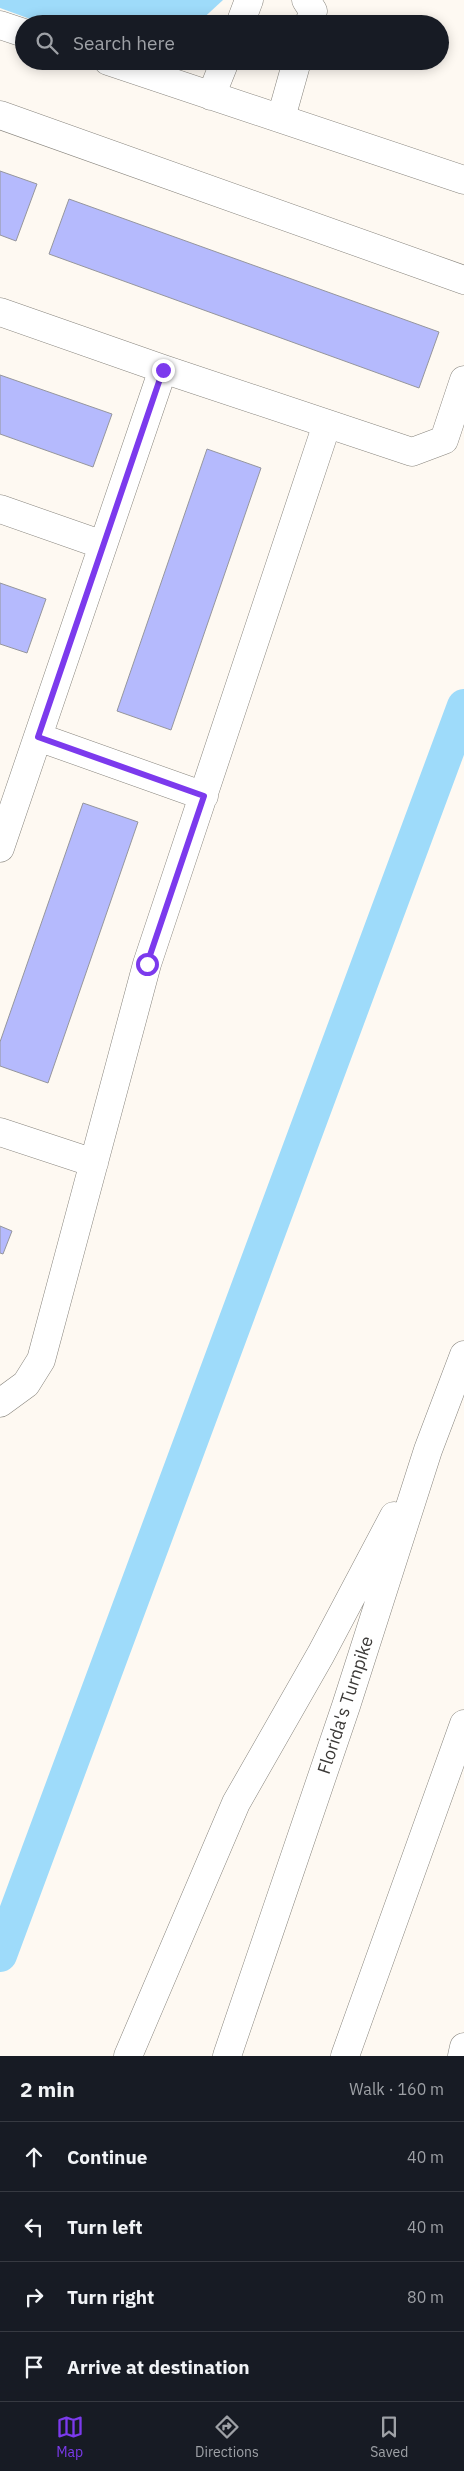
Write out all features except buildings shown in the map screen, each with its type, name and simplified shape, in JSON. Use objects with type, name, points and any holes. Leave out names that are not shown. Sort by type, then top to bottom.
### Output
[{"type":"main road","points":[[243,15],[249,0]]},
{"type":"main road","points":[[306,0],[313,10],[312,15]]},
{"type":"main road","points":[[0,25],[15,30]]},
{"type":"main road","points":[[134,70],[464,180]]},
{"type":"main road","points":[[211,96],[221,70]]},
{"type":"main road","points":[[280,118],[295,70]]},
{"type":"main road","points":[[0,115],[464,280]]},
{"type":"main road","points":[[0,312],[163,370],[412,452],[444,440],[464,380]]},
{"type":"main road","points":[[0,848],[163,370]]},
{"type":"main road","points":[[0,1403],[26,1384],[41,1360],[147,964],[327,424]]},
{"type":"main road","points":[[0,508],[103,545]]},
{"type":"main road","points":[[38,737],[204,796]]},
{"type":"main road","points":[[0,1132],[94,1163]]},
{"type":"main road","name":"Florida's Turnpike","points":[[227,2056],[346,1706],[428,1450],[464,1355]]},
{"type":"main road","points":[[128,2056],[236,1803],[321,1654],[428,1450]]},
{"type":"main road","points":[[344,2056],[464,1724]]},
{"type":"main road","points":[[462,2056],[464,2047]]},
{"type":"water","points":[[0,0],[223,0],[207,15],[19,15],[0,8]]},
{"type":"waterway","points":[[0,1955],[464,706]]},
{"type":"route","points":[[147,964],[204,796],[38,737],[163,370]]}]
